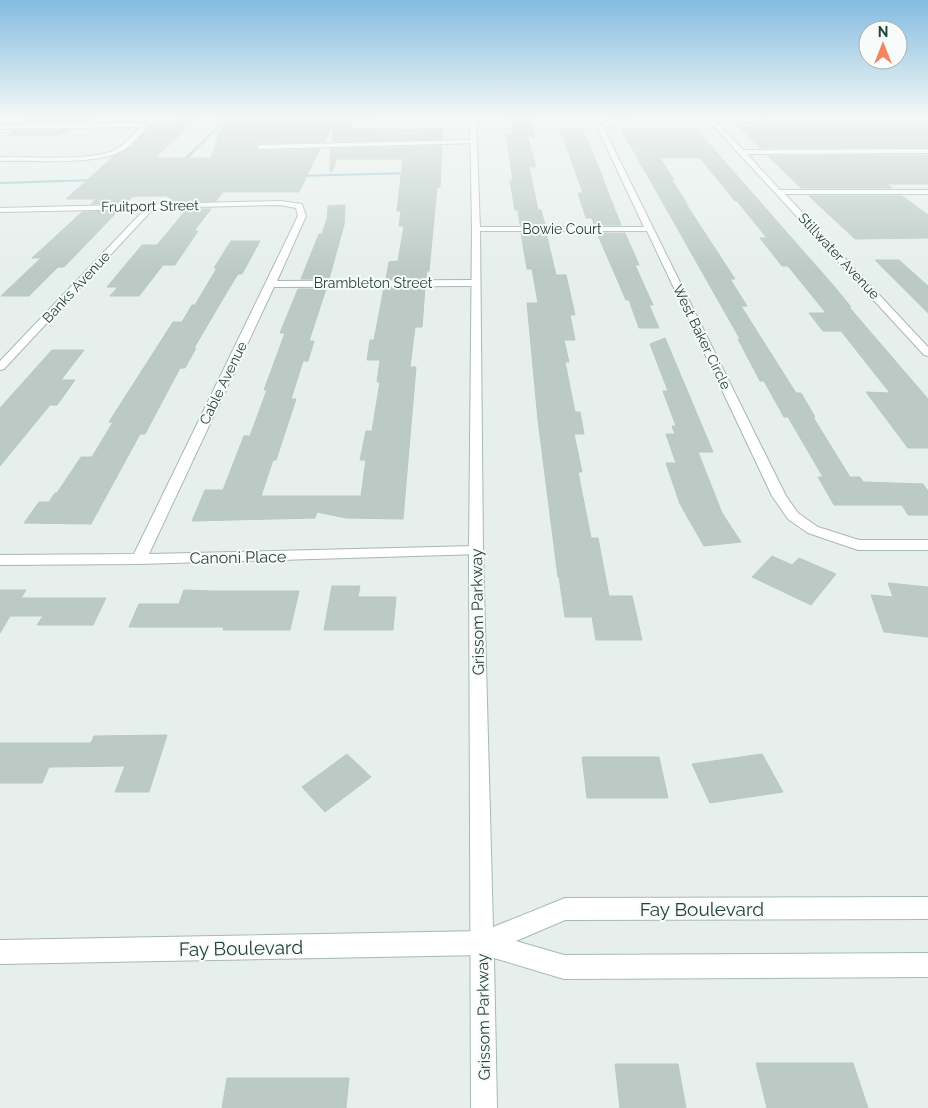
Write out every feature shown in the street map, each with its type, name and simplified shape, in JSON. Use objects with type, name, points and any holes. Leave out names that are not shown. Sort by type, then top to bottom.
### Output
[{"type":"street","name":"Grissom Parkway","points":[[474,168],[476,229],[474,283],[476,551],[484,1108]]},
{"type":"street","name":"West Baker Circle","points":[[620,168],[779,496],[793,516],[813,530],[858,546],[928,545]]},
{"type":"street","name":"Stillwater Avenue","points":[[757,168],[928,353]]},
{"type":"street","points":[[780,192],[927,193]]},
{"type":"street","name":"Fruitport Street","points":[[0,210],[280,203],[299,206]]},
{"type":"street","name":"Banks Avenue","points":[[0,367],[152,206]]},
{"type":"street","name":"Cable Avenue","points":[[138,559],[272,284],[302,216],[299,206]]},
{"type":"street","name":"Bowie Court","points":[[476,229],[649,229]]},
{"type":"street","name":"Brambleton Street","points":[[272,284],[474,283]]},
{"type":"street","name":"Canoni Place","points":[[0,560],[138,559],[476,551]]},
{"type":"street","name":"Fay Boulevard","points":[[483,943],[565,910],[928,908]]},
{"type":"street","name":"Fay Boulevard","points":[[0,952],[483,943],[564,967],[928,965]]},
{"type":"building","points":[[101,168],[311,168],[299,192],[223,192],[216,201],[176,202],[167,196],[137,196],[132,197],[127,203],[91,204],[96,199],[66,199]]},
{"type":"building","points":[[402,168],[441,168],[440,187],[437,187],[429,271],[427,271],[426,278],[386,279],[389,262],[398,261],[404,226],[399,226],[401,211],[397,211]]},
{"type":"building","points":[[511,168],[529,168],[538,210],[541,210],[545,225],[520,225],[518,210],[515,210],[510,180],[513,180]]},
{"type":"building","points":[[574,168],[599,168],[621,225],[594,225],[592,218],[586,218],[578,193],[583,193]]},
{"type":"building","points":[[643,168],[666,168],[686,204],[735,279],[730,279],[747,306],[741,306],[796,393],[801,393],[815,417],[813,417],[850,477],[860,477],[863,482],[923,484],[928,491],[928,515],[908,515],[902,505],[834,505],[818,477],[823,477],[788,417],[784,417],[764,381],[760,381],[738,339],[740,339]]},
{"type":"building","points":[[708,168],[730,168],[833,285],[851,307],[849,307],[928,399],[928,448],[908,448],[866,392],[890,393],[841,331],[823,331],[809,313],[826,313],[788,266],[782,266],[760,238],[767,238],[737,201],[735,201]]},
{"type":"building","points":[[780,168],[928,168],[928,184],[887,184],[892,188],[801,188]]},
{"type":"building","points":[[809,196],[902,196],[928,215],[928,238],[855,239]]},
{"type":"building","points":[[345,205],[344,225],[329,279],[301,279],[319,234],[322,234],[327,219],[328,206]]},
{"type":"building","points":[[187,209],[211,209],[194,231],[198,231],[175,265],[163,265],[139,296],[110,296],[118,287],[107,287],[142,245],[157,245]]},
{"type":"building","points":[[118,211],[64,267],[58,267],[29,296],[1,296],[41,258],[32,258],[82,212]]},
{"type":"building","points":[[521,233],[546,233],[556,275],[566,275],[575,315],[570,315],[575,340],[564,340],[569,362],[565,362],[575,412],[580,412],[584,434],[574,434],[582,472],[578,472],[591,538],[598,538],[609,596],[632,596],[642,640],[596,640],[592,617],[565,617],[558,577],[538,420],[527,303],[538,303],[532,269],[527,269]]},
{"type":"building","points":[[597,233],[625,233],[639,265],[635,265],[653,305],[649,305],[659,328],[639,328],[629,300],[626,300]]},
{"type":"building","points":[[231,241],[260,241],[242,274],[238,274],[227,292],[194,348],[196,348],[185,368],[180,368],[145,434],[140,434],[91,524],[24,523],[39,502],[49,502],[57,493],[81,457],[92,457],[113,422],[109,422],[173,322],[182,322],[192,305],[195,305],[217,268],[214,268]]},
{"type":"building","points":[[875,260],[899,260],[928,286],[928,313]]},
{"type":"building","points":[[384,288],[425,288],[422,327],[415,327],[410,367],[416,367],[403,519],[346,518],[317,512],[315,518],[192,521],[205,490],[223,490],[244,436],[250,436],[267,390],[264,390],[285,333],[280,333],[298,289],[326,289],[309,341],[314,341],[308,361],[303,361],[291,399],[296,399],[276,460],[273,460],[261,496],[361,496],[366,460],[360,460],[366,431],[372,431],[380,382],[377,382],[380,360],[367,360],[370,340],[374,340]]},
{"type":"building","points":[[665,338],[713,452],[698,452],[722,513],[741,542],[704,546],[680,504],[666,463],[676,463],[666,434],[675,434],[672,426],[676,426],[663,391],[668,391],[650,344]]},
{"type":"building","points":[[52,350],[84,350],[61,380],[75,380],[57,405],[50,405],[0,466],[0,408]]},
{"type":"building","points":[[772,556],[792,565],[799,558],[836,574],[811,605],[752,577]]},
{"type":"building","points":[[888,583],[928,587],[928,637],[884,632],[871,595],[893,597]]},
{"type":"building","points":[[332,586],[360,586],[358,597],[396,597],[393,630],[324,630]]},
{"type":"building","points":[[0,590],[26,590],[21,598],[106,598],[93,625],[37,625],[43,616],[10,616],[0,633]]},
{"type":"building","points":[[184,590],[299,591],[290,630],[223,630],[224,627],[129,627],[139,604],[179,604]]},
{"type":"building","points":[[167,735],[149,792],[115,792],[125,766],[49,767],[42,783],[0,783],[0,743],[91,743],[94,736]]},
{"type":"building","points":[[347,754],[371,777],[325,812],[302,787]]},
{"type":"building","points":[[762,754],[783,792],[710,803],[692,764]]},
{"type":"building","points":[[582,757],[659,757],[668,798],[587,798]]},
{"type":"building","points":[[756,1063],[853,1063],[868,1108],[767,1108]]},
{"type":"building","points":[[615,1064],[678,1064],[686,1108],[620,1108]]},
{"type":"building","points":[[227,1078],[349,1078],[346,1108],[222,1108]]},
{"type":"waterway","points":[[298,176],[410,173]]},
{"type":"waterway","points":[[0,183],[95,180]]}]
